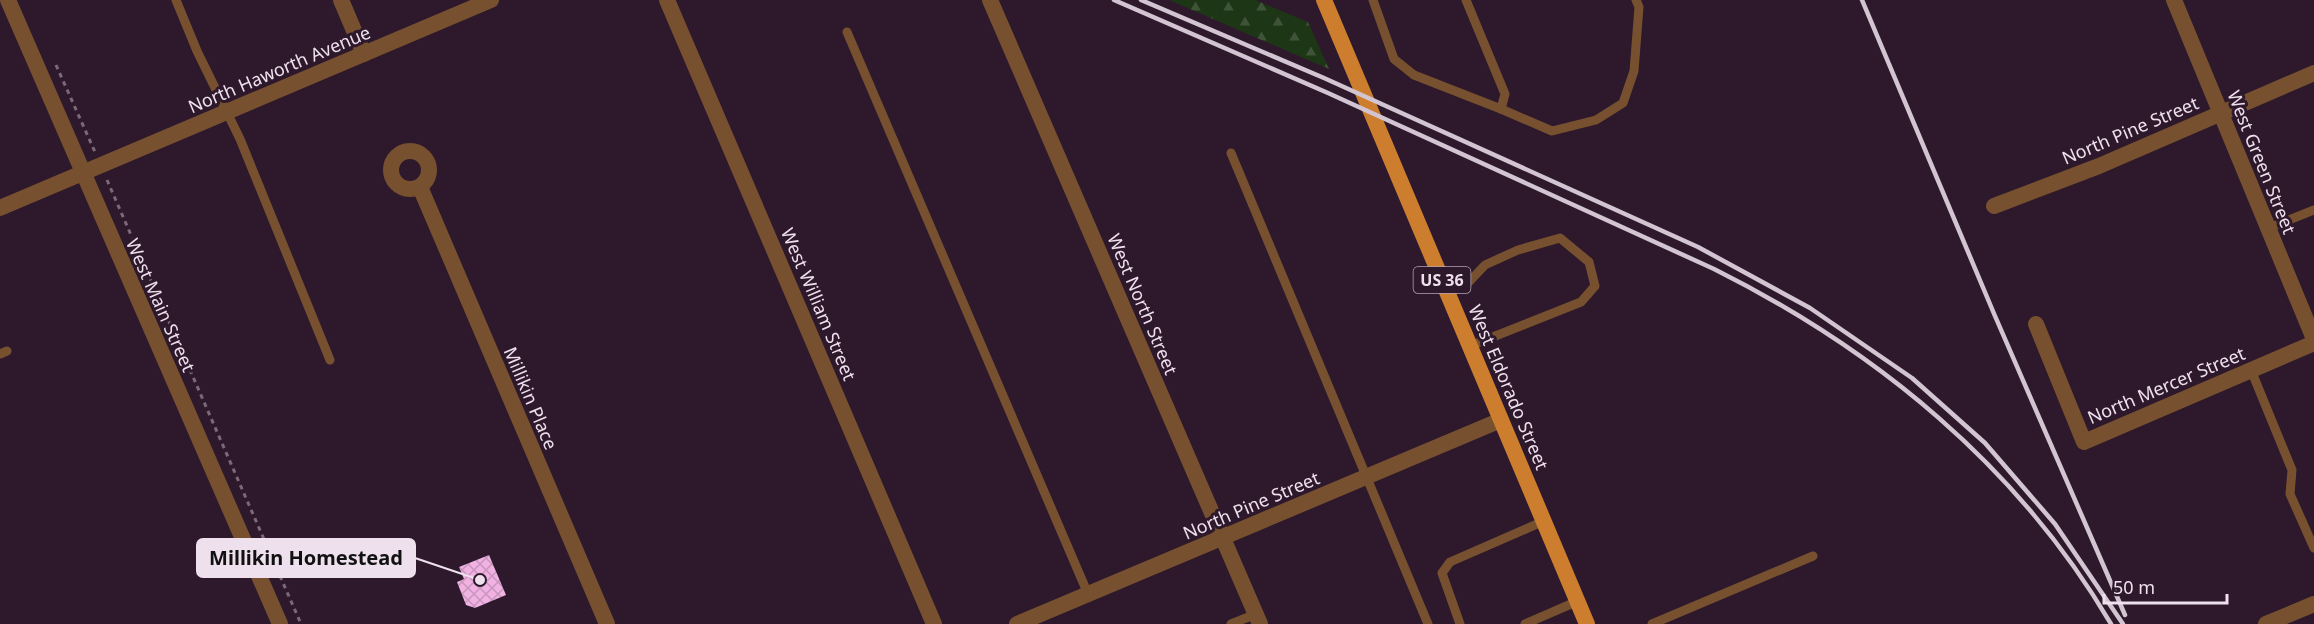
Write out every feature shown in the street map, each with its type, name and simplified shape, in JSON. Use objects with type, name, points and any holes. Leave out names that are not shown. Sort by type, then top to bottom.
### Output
[{"type":"main road","name":"West Eldorado Street","points":[[1324,0],[1587,624]]},
{"type":"street","name":"West Main Street","points":[[8,0],[280,624]]},
{"type":"street","points":[[340,0],[364,54]]},
{"type":"street","name":"North Haworth Avenue","points":[[0,208],[491,0]]},
{"type":"street","name":"West William Street","points":[[667,0],[934,624]]},
{"type":"street","name":"West North Street","points":[[990,0],[1258,619]]},
{"type":"street","name":"West Green Street","points":[[2174,0],[2314,341]]},
{"type":"street","name":"North Pine Street","points":[[1994,206],[2099,166],[2314,73]]},
{"type":"street","name":"Millikin Place","points":[[420,187],[607,624]]},
{"type":"street","name":"North Mercer Street","points":[[2036,324],[2084,442],[2314,341]]},
{"type":"street","name":"North Pine Street","points":[[1017,624],[1501,420]]},
{"type":"street","points":[[2266,624],[2314,604]]},
{"type":"lane","points":[[176,0],[197,51],[227,112],[330,360]]},
{"type":"lane","points":[[1373,0],[1394,59],[1414,75],[1552,131],[1596,120],[1623,103],[1634,71],[1639,7],[1636,0]]},
{"type":"lane","points":[[1466,0],[1505,94],[1501,109]]},
{"type":"lane","points":[[847,32],[969,322],[1088,594]]},
{"type":"lane","points":[[1231,153],[1428,624]]},
{"type":"lane","points":[[2269,228],[2314,210]]},
{"type":"lane","points":[[1448,292],[1467,284],[1485,265],[1518,250],[1560,237],[1589,262],[1595,286],[1581,302],[1470,346]]},
{"type":"lane","points":[[2251,370],[2292,470],[2290,494],[2314,548]]},
{"type":"lane","points":[[1460,624],[1442,573],[1450,562],[1544,521]]},
{"type":"lane","points":[[1652,624],[1813,556]]},
{"type":"lane","points":[[1525,624],[1578,601]]},
{"type":"lane","points":[[1231,624],[1258,619]]},
{"type":"path","points":[[53,58],[301,624]]},
{"type":"green space","points":[[1169,0],[1255,0],[1308,22],[1329,69]]},
{"type":"building","points":[[489,555],[506,595],[475,608],[466,605],[457,582],[464,579],[459,567]]},
{"type":"railway","points":[[1114,0],[1328,93],[1714,269],[1774,301],[1831,336],[1886,375],[1938,418],[1987,464],[2033,513],[2074,567],[2111,624]]},
{"type":"railway","points":[[1141,0],[1324,78],[1698,247],[1810,308],[1912,378],[1985,443],[2055,524],[2123,624]]},
{"type":"railway","points":[[1862,0],[1995,316],[2125,615]]},
{"type":"place","name":"Millikin Homestead","points":[[480,580]]}]
